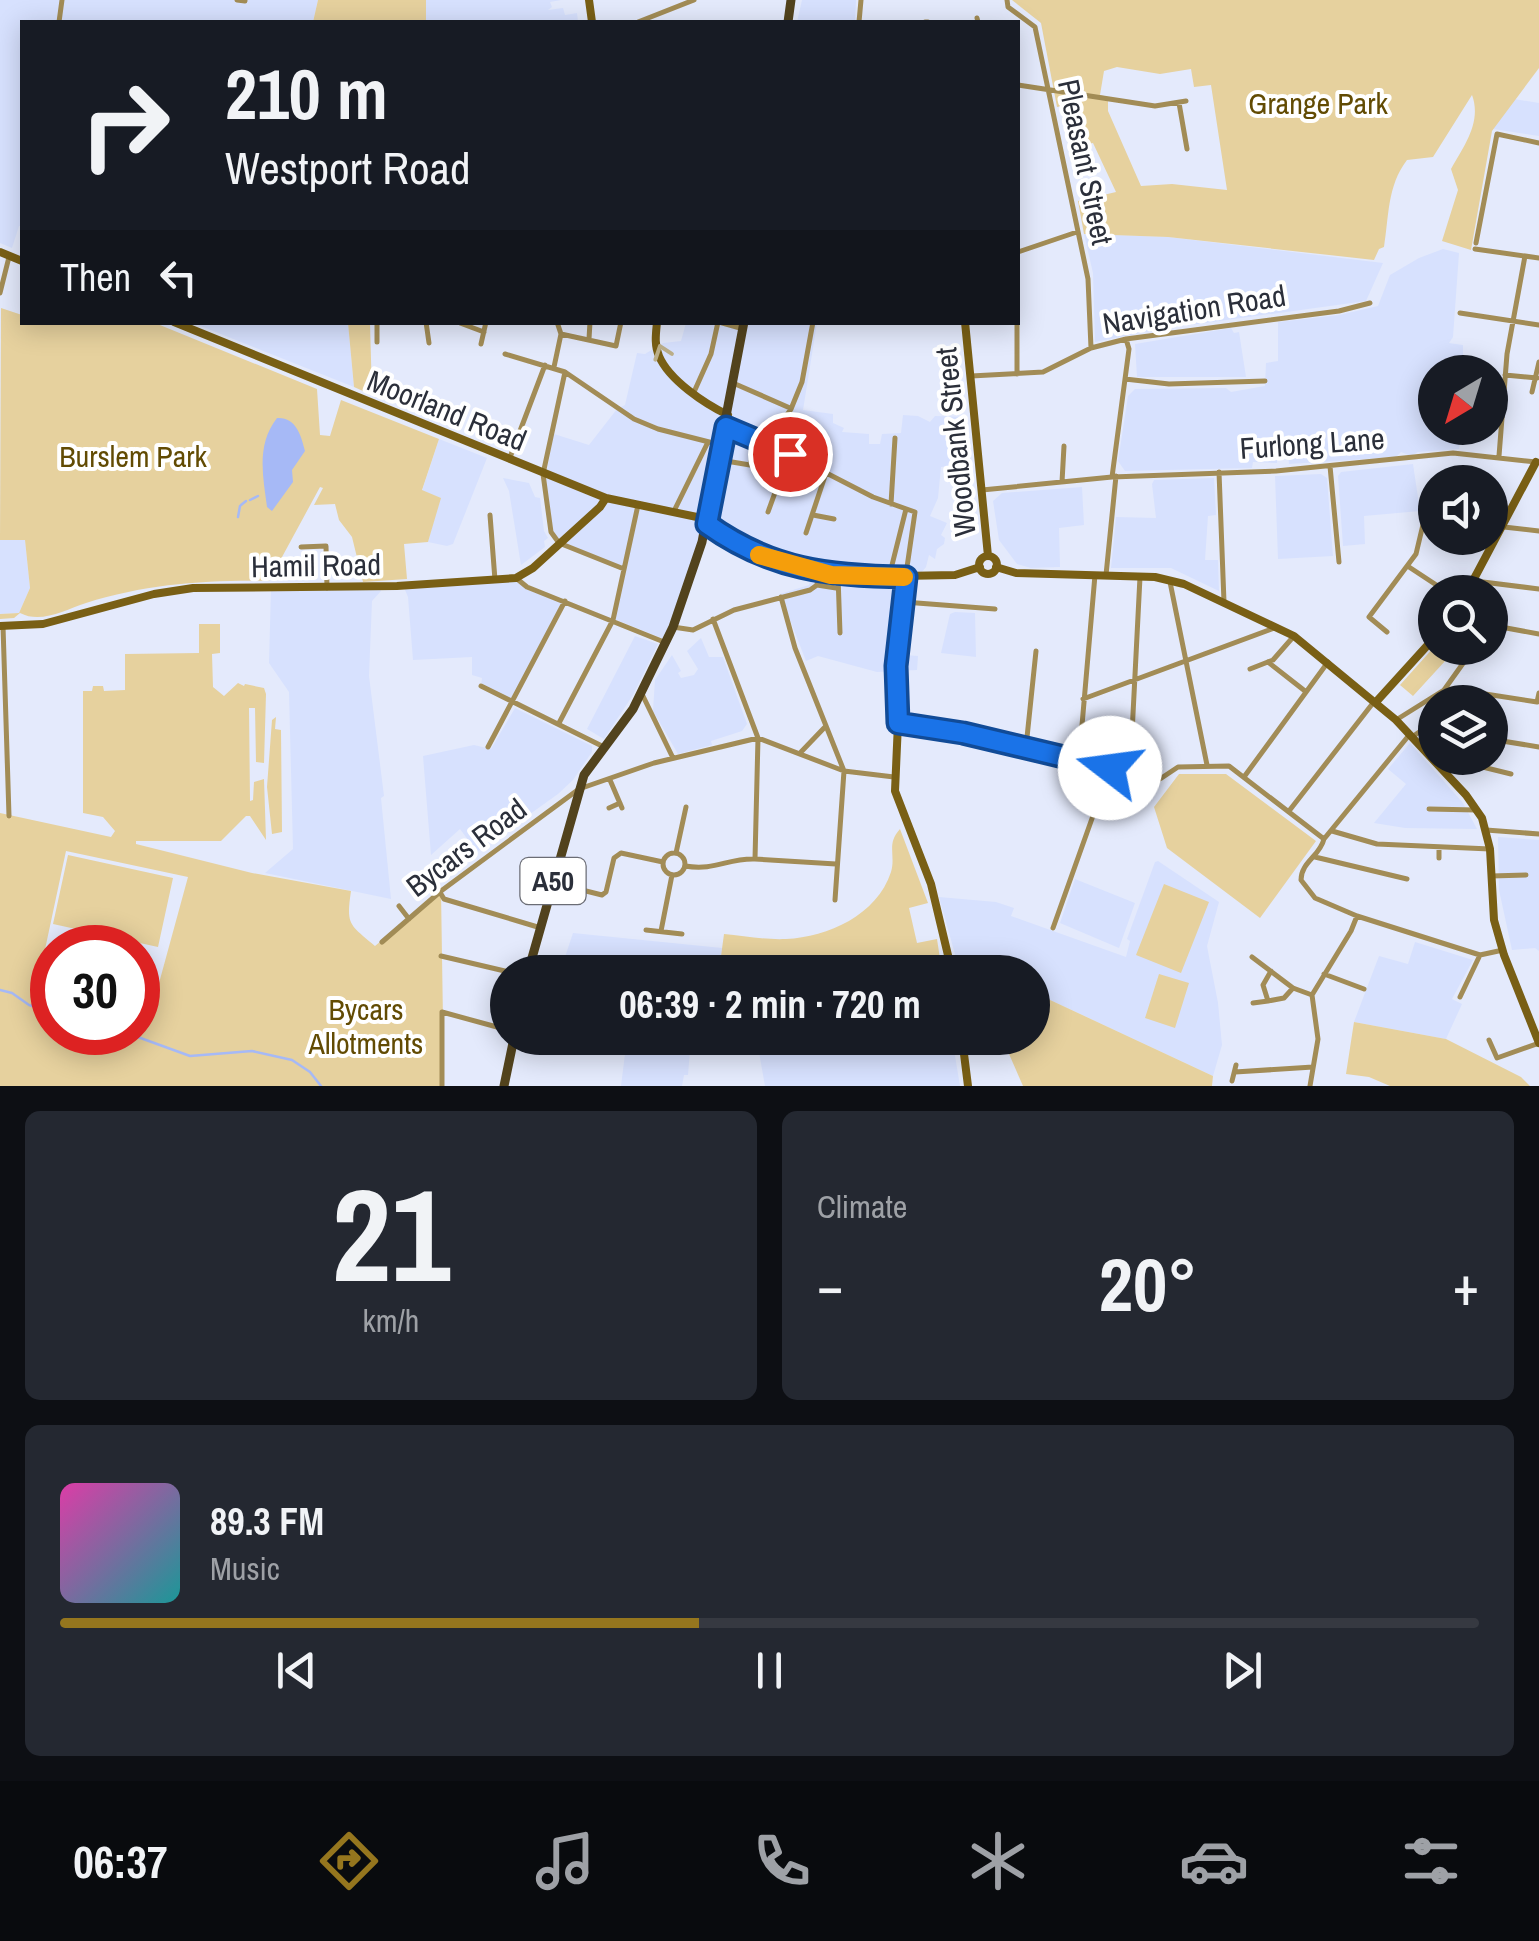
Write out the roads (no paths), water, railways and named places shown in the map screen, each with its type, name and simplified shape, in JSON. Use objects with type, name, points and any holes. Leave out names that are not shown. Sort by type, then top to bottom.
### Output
[{"type":"main road","name":"Moorland Road","points":[[181,325],[606,498],[698,517],[753,554],[838,576],[955,575],[980,567]]},
{"type":"main road","points":[[657,325],[658,355],[676,378],[728,415]]},
{"type":"main road","name":"Woodbank Street","points":[[965,325],[988,556]]},
{"type":"main road","name":"A50","points":[[533,955],[584,776],[641,693],[673,626],[726,461],[723,445],[743,326]]},
{"type":"main road","points":[[1508,519],[1538,462]]},
{"type":"main road","points":[[516,578],[533,568],[556,539],[600,507],[606,498]]},
{"type":"main road","points":[[982,559],[995,559],[996,567],[988,573],[980,567],[982,559]]},
{"type":"main road","points":[[996,567],[1016,573],[1169,578],[1294,636],[1375,701],[1418,743]]},
{"type":"main road","points":[[906,577],[896,666],[898,723],[894,777],[899,806],[931,884],[948,955]]},
{"type":"main road","name":"Hamil Road","points":[[2,626],[42,624],[154,594],[194,588],[397,586],[516,578]]},
{"type":"main road","points":[[1375,701],[1418,655]]},
{"type":"main road","points":[[1447,775],[1477,810],[1486,830],[1494,920],[1539,1043]]},
{"type":"main road","points":[[504,1086],[510,1055]]},
{"type":"main road","points":[[964,1055],[968,1086]]},
{"type":"street","points":[[236,0],[245,1]]},
{"type":"street","points":[[643,20],[694,0]]},
{"type":"street","name":"Pleasant Street","points":[[1007,0],[1008,7],[1034,23],[1088,279],[1090,348]]},
{"type":"street","points":[[1020,85],[1155,106],[1183,102],[1187,149]]},
{"type":"street","points":[[1539,143],[1497,134],[1476,246],[1539,258]]},
{"type":"street","points":[[1020,251],[1077,232]]},
{"type":"street","points":[[0,293],[4,253]]},
{"type":"street","points":[[1508,360],[1525,256]]},
{"type":"street","name":"Navigation Road","points":[[971,376],[1043,372],[1090,348],[1126,339],[1370,303]]},
{"type":"street","points":[[1460,313],[1539,324]]},
{"type":"street","points":[[377,325],[377,342]]},
{"type":"street","points":[[426,325],[429,344]]},
{"type":"street","points":[[465,325],[484,332]]},
{"type":"street","points":[[481,344],[485,325]]},
{"type":"street","points":[[554,367],[561,334],[558,325]]},
{"type":"street","points":[[589,340],[590,325]]},
{"type":"street","points":[[561,334],[616,346],[620,325]]},
{"type":"street","points":[[694,392],[711,354],[718,325]]},
{"type":"street","points":[[768,442],[791,409],[802,382],[812,325]]},
{"type":"street","points":[[1016,325],[1018,374]]},
{"type":"street","points":[[1106,575],[1129,348],[1126,339]]},
{"type":"street","points":[[506,354],[554,367],[634,419],[658,430],[723,445]]},
{"type":"street","points":[[1532,392],[1539,362]]},
{"type":"street","points":[[510,460],[545,365]]},
{"type":"street","points":[[564,372],[543,474],[556,539],[624,570]]},
{"type":"street","points":[[1508,375],[1537,378]]},
{"type":"street","points":[[1125,379],[1169,384],[1265,380]]},
{"type":"street","points":[[733,383],[791,409]]},
{"type":"street","points":[[726,427],[768,442],[891,504],[915,512],[906,577]]},
{"type":"street","points":[[726,461],[750,465],[758,438]]},
{"type":"street","points":[[891,504],[892,441]]},
{"type":"street","points":[[674,511],[708,442]]},
{"type":"street","points":[[1499,456],[1500,445]]},
{"type":"street","points":[[1062,482],[1064,446]]},
{"type":"street","points":[[768,512],[790,454]]},
{"type":"street","name":"Furlong Lane","points":[[982,490],[1454,454],[1538,462]]},
{"type":"street","points":[[1330,466],[1341,557]]},
{"type":"street","points":[[806,533],[826,472]]},
{"type":"street","points":[[1219,472],[1224,602]]},
{"type":"street","points":[[559,723],[613,620],[638,505]]},
{"type":"street","points":[[889,577],[906,509]]},
{"type":"street","points":[[490,515],[496,580]]},
{"type":"street","points":[[812,515],[834,519]]},
{"type":"street","points":[[1508,527],[1539,531]]},
{"type":"street","points":[[301,547],[326,546],[327,588]]},
{"type":"street","points":[[1387,632],[1369,617],[1418,549]]},
{"type":"street","points":[[1409,566],[1422,575]]},
{"type":"street","points":[[673,626],[693,630],[714,619],[810,590],[816,585],[818,572]]},
{"type":"street","points":[[1078,760],[1095,575]]},
{"type":"street","points":[[838,576],[840,632]]},
{"type":"street","points":[[1130,773],[1140,577]]},
{"type":"street","points":[[516,578],[527,587],[665,642]]},
{"type":"street","points":[[1169,578],[1207,765]]},
{"type":"street","points":[[816,585],[836,588]]},
{"type":"street","points":[[1508,585],[1539,589]]},
{"type":"street","points":[[781,597],[802,670],[844,771],[835,900]]},
{"type":"street","points":[[488,747],[565,601]]},
{"type":"street","points":[[903,602],[995,609]]},
{"type":"street","points":[[714,619],[758,738],[756,859]]},
{"type":"street","points":[[2,626],[4,776],[9,816]]},
{"type":"street","points":[[1083,699],[1278,627]]},
{"type":"street","points":[[1508,628],[1539,634]]},
{"type":"street","points":[[1250,668],[1271,661],[1294,636]]},
{"type":"street","points":[[1026,747],[1036,651]]},
{"type":"street","points":[[1271,661],[1305,691]]},
{"type":"street","points":[[1244,777],[1328,662]]},
{"type":"street","points":[[482,686],[605,747]]},
{"type":"street","points":[[1508,698],[1537,702],[1539,692]]},
{"type":"street","points":[[641,693],[673,758]]},
{"type":"street","points":[[1290,811],[1375,701]]},
{"type":"street","points":[[1396,720],[1418,706]]},
{"type":"street","points":[[898,723],[926,725],[1160,780],[1178,767],[1229,766],[1324,838]]},
{"type":"street","points":[[801,752],[825,725]]},
{"type":"street","points":[[1418,732],[1383,766],[1324,838],[1321,849],[1304,866],[1301,880],[1315,898],[1357,916],[1480,955],[1502,950]]},
{"type":"street","points":[[579,789],[673,758],[758,738],[844,771],[894,777]]},
{"type":"street","points":[[1508,742],[1539,747]]},
{"type":"street","points":[[1053,928],[1110,768]]},
{"type":"street","points":[[1508,773],[1512,774]]},
{"type":"street","points":[[1364,776],[1371,782]]},
{"type":"street","points":[[609,808],[621,807],[610,780]]},
{"type":"street","name":"Bycars Road","points":[[382,942],[441,891],[579,789]]},
{"type":"street","points":[[676,853],[686,808]]},
{"type":"street","points":[[1430,809],[1477,810]]},
{"type":"street","points":[[1486,830],[1539,834]]},
{"type":"street","points":[[1332,831],[1377,844],[1490,849]]},
{"type":"street","points":[[1439,847],[1439,858]]},
{"type":"street","points":[[553,883],[602,895],[614,858],[620,853],[664,862]]},
{"type":"street","points":[[676,853],[682,857],[684,866],[682,872],[672,875],[664,869],[664,862],[668,854],[676,853]]},
{"type":"street","points":[[1314,856],[1407,879]]},
{"type":"street","points":[[684,866],[706,870],[731,861],[756,859],[836,864]]},
{"type":"street","points":[[660,930],[672,875]]},
{"type":"street","points":[[1492,876],[1526,875]]},
{"type":"street","points":[[441,891],[444,899],[541,928]]},
{"type":"street","points":[[398,906],[411,918]]},
{"type":"street","points":[[1310,1086],[1318,1039],[1312,995],[1352,932],[1357,916]]},
{"type":"street","points":[[646,930],[682,934]]},
{"type":"street","points":[[1460,997],[1480,955]]},
{"type":"street","points":[[441,956],[490,968]]},
{"type":"street","points":[[1252,957],[1293,988],[1312,995]]},
{"type":"street","points":[[1268,1001],[1263,985],[1271,971]]},
{"type":"street","points":[[1324,973],[1359,989]]},
{"type":"street","points":[[1253,1003],[1284,998],[1293,988]]},
{"type":"street","points":[[442,1086],[442,1012],[490,1025]]},
{"type":"street","points":[[1489,1040],[1496,1058],[1539,1043]]},
{"type":"street","points":[[1232,1081],[1235,1068],[1313,1067]]},
{"type":"water","points":[[277,418],[293,424],[305,451],[292,470],[293,482],[272,511],[267,507],[263,461],[266,439]]},
{"type":"waterway","points":[[250,500],[258,496]]},
{"type":"waterway","points":[[241,505],[246,501]]},
{"type":"waterway","points":[[238,517],[240,506]]},
{"type":"waterway","points":[[0,990],[30,1005]]},
{"type":"waterway","points":[[160,1045],[190,1056],[252,1051],[292,1060],[310,1072],[321,1086]]},
{"type":"park label","name":"Grange Park","points":[[1318,103]]},
{"type":"park label","name":"Burslem Park","points":[[133,456]]},
{"type":"park label","name":"Bycars Allotments","points":[[366,1026]]}]
